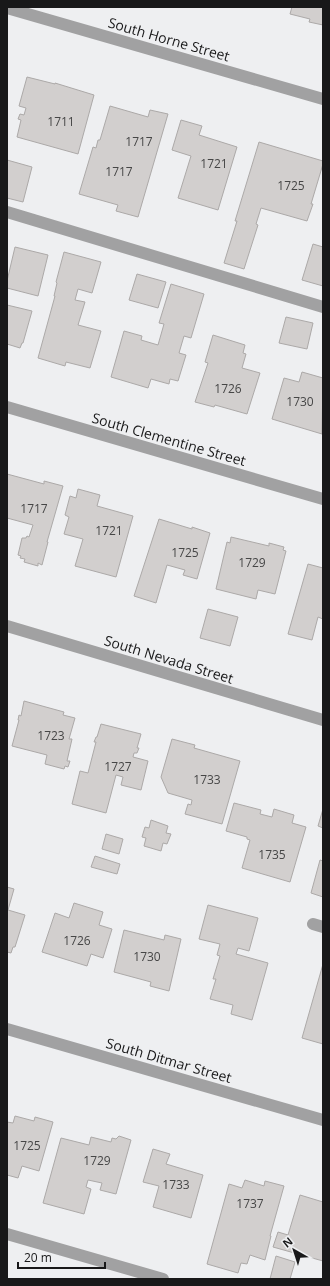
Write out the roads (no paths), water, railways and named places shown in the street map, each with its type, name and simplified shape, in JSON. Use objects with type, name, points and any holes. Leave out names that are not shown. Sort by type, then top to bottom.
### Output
[{"type":"street","name":"South Horne Street","points":[[7,8],[323,99]]},
{"type":"street","points":[[7,212],[323,307]]},
{"type":"street","name":"South Clementine Street","points":[[7,407],[323,499]]},
{"type":"street","name":"South Nevada Street","points":[[7,626],[323,720]]},
{"type":"street","name":"South Ditmar Street","points":[[7,1029],[323,1120]]},
{"type":"street","points":[[7,1234],[163,1279]]}]
